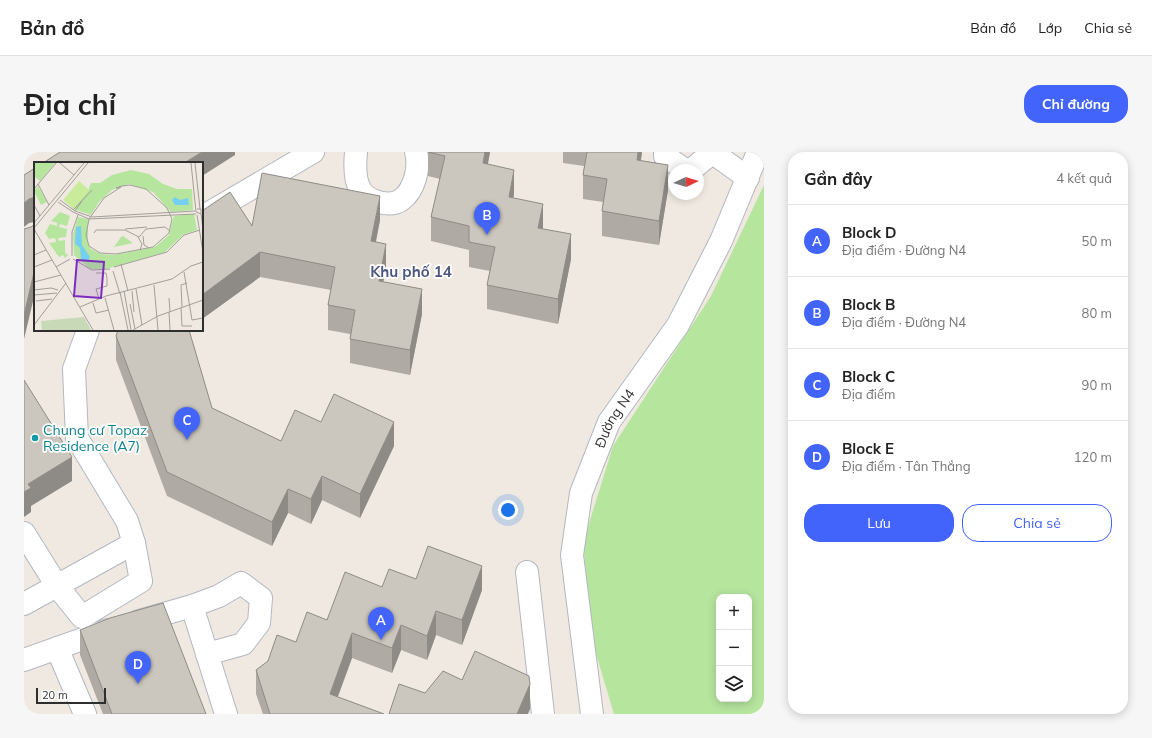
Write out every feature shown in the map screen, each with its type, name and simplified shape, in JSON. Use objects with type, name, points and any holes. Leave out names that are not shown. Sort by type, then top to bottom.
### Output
[{"type":"street","points":[[203,216],[314,152]]},
{"type":"street","points":[[356,152],[356,173],[360,189],[371,200],[386,203],[400,200],[414,182],[418,160],[416,152]]},
{"type":"street","points":[[665,152],[665,156],[676,164]]},
{"type":"street","points":[[698,164],[713,152],[748,178]]},
{"type":"street","name":"Đường N4","points":[[592,714],[572,555],[581,493],[610,422],[678,325],[721,241],[758,152]]},
{"type":"street","points":[[24,533],[57,586],[82,617],[141,581],[134,543],[128,522],[76,438],[74,369],[88,331]]},
{"type":"street","points":[[24,604],[134,543]]},
{"type":"street","points":[[527,572],[543,714]]},
{"type":"street","points":[[24,660],[94,634],[192,606],[219,596],[241,583],[261,598],[259,624],[244,644],[207,654]]},
{"type":"street","points":[[192,606],[226,714]]},
{"type":"street","points":[[57,648],[85,714]]},
{"type":"green space","points":[[764,185],[764,714],[614,714],[593,644],[583,543],[613,446],[711,296]]},
{"type":"building","points":[[60,152],[202,152],[186,162],[45,162]]},
{"type":"building","points":[[428,152],[485,152],[483,163],[514,170],[509,197],[543,204],[538,228],[571,234],[558,299],[487,285],[495,247],[469,242],[469,226],[431,217],[445,156]]},
{"type":"building","points":[[587,152],[638,152],[637,160],[668,165],[659,221],[602,211],[607,179],[583,175]]},
{"type":"building","points":[[34,169],[34,197],[24,203],[24,175]]},
{"type":"building","points":[[262,173],[380,196],[371,241],[386,244],[379,281],[422,289],[410,350],[350,339],[355,310],[328,305],[335,267],[260,252],[203,294],[203,210],[230,192],[252,226]]},
{"type":"building","points":[[34,225],[34,272],[24,315],[24,229]]},
{"type":"building","points":[[118,331],[189,331],[212,408],[281,441],[295,410],[321,422],[334,394],[394,422],[360,494],[322,476],[311,499],[288,489],[272,522],[167,472],[116,336]]},
{"type":"building","points":[[24,380],[72,457],[28,484],[31,488],[24,492]]},
{"type":"building","points":[[428,546],[482,566],[462,620],[436,611],[427,636],[401,625],[392,648],[352,633],[330,694],[384,714],[270,714],[256,670],[268,661],[277,635],[296,642],[307,612],[327,620],[345,572],[382,587],[389,569],[416,579]]},
{"type":"building","points":[[163,603],[206,714],[112,714],[80,630],[110,618]]},
{"type":"building","points":[[475,651],[529,676],[530,684],[517,714],[389,714],[399,684],[425,693],[443,671],[462,680]]},
{"type":"place","name":"Block B","points":[[487,235]]},
{"type":"place","name":"Chung cư Topaz Residence (A7)","points":[[35,438]]},
{"type":"place","name":"Block C","points":[[187,440]]},
{"type":"place","name":"Block D","points":[[381,640]]},
{"type":"place","name":"Block E","points":[[138,684]]},
{"type":"district","name":"Khu phố 14","points":[[411,271]]}]
